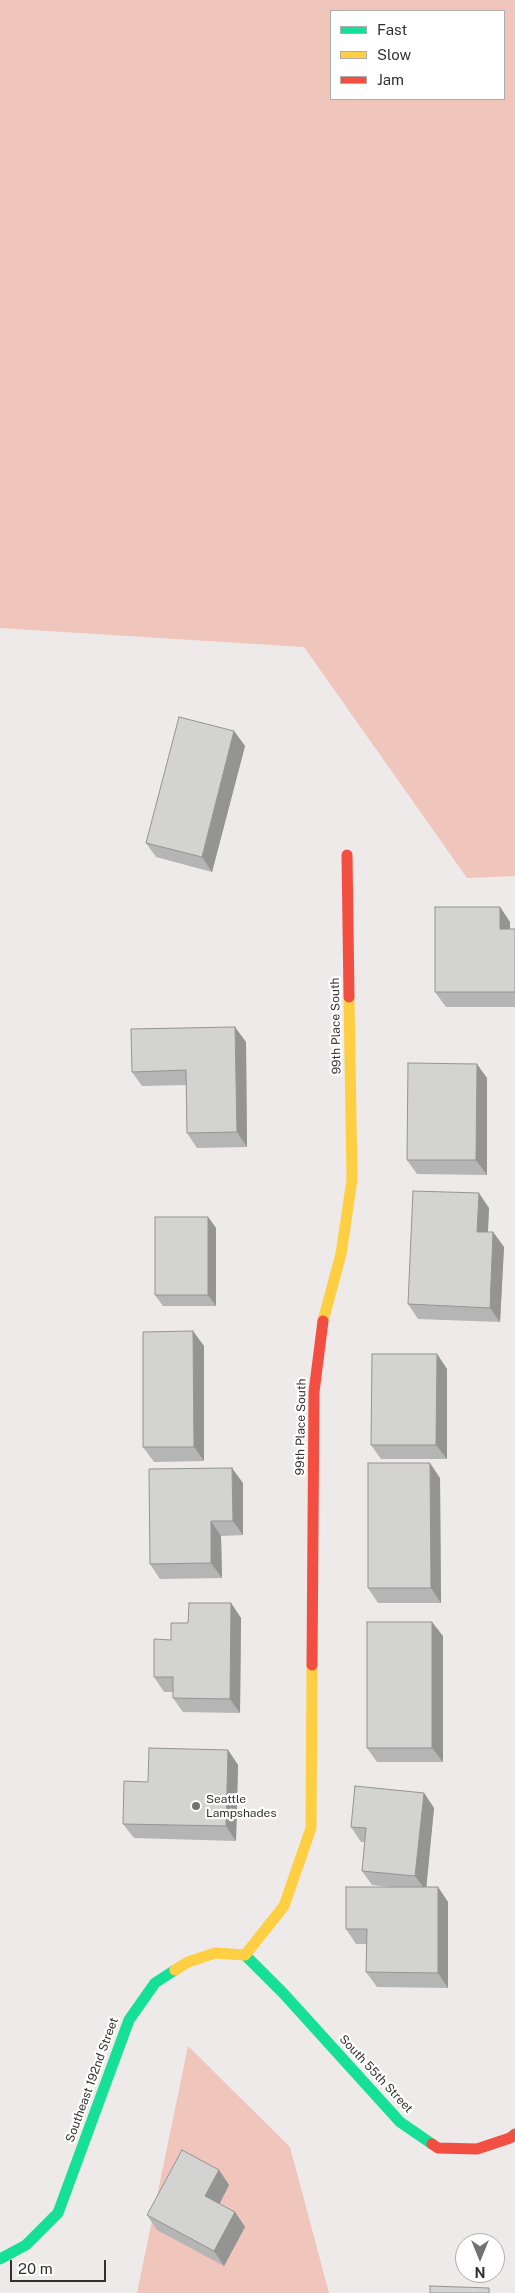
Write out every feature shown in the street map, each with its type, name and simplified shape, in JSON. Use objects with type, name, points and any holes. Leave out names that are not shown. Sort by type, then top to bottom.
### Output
[{"type":"street","name":"99th Place South","points":[[245,1955],[284,1906],[311,1828],[314,1392],[323,1319],[341,1254],[352,1180],[347,855]]},
{"type":"street","name":"Southeast 192nd Street","points":[[0,2259],[26,2245],[58,2212],[128,2020],[155,1983],[188,1962],[215,1953],[245,1955]]},
{"type":"street","name":"South 55th Street","points":[[245,1955],[284,1994],[400,2122],[438,2148],[477,2150],[510,2138],[515,2134]]},
{"type":"shaded area","points":[[0,0],[515,0],[515,876],[467,878],[304,647],[0,628]]},
{"type":"shaded area","points":[[188,2046],[290,2147],[329,2293],[137,2293]]},
{"type":"building","points":[[179,717],[234,731],[202,857],[146,843]]},
{"type":"building","points":[[435,907],[500,907],[500,929],[515,929],[515,992],[435,992]]},
{"type":"building","points":[[235,1027],[237,1132],[187,1133],[186,1070],[132,1072],[131,1029]]},
{"type":"building","points":[[408,1063],[477,1064],[476,1160],[407,1160]]},
{"type":"building","points":[[413,1191],[479,1193],[477,1232],[493,1232],[490,1308],[408,1304]]},
{"type":"building","points":[[155,1217],[208,1217],[208,1295],[155,1295]]},
{"type":"building","points":[[193,1331],[194,1447],[143,1447],[143,1332]]},
{"type":"building","points":[[372,1354],[437,1354],[436,1445],[371,1445]]},
{"type":"building","points":[[368,1463],[430,1463],[431,1588],[368,1588]]},
{"type":"building","points":[[232,1468],[233,1521],[211,1521],[211,1563],[150,1564],[149,1469]]},
{"type":"building","points":[[189,1603],[231,1603],[230,1699],[173,1698],[173,1677],[154,1677],[154,1639],[171,1640],[171,1623],[188,1623]]},
{"type":"building","points":[[367,1622],[432,1622],[432,1748],[367,1748]]},
{"type":"building","points":[[149,1748],[228,1750],[226,1826],[123,1824],[124,1781],[148,1782]]},
{"type":"building","points":[[355,1786],[424,1793],[415,1876],[362,1871],[366,1828],[351,1827]]},
{"type":"building","points":[[346,1887],[438,1887],[438,1973],[366,1972],[367,1929],[346,1929]]},
{"type":"building","points":[[182,2150],[219,2170],[205,2196],[235,2212],[214,2251],[147,2215]]},
{"type":"building","points":[[430,2286],[489,2288],[489,2293],[430,2293]]},
{"type":"traffic: fast","points":[[245,1955],[284,1994],[400,2122],[432,2144]]},
{"type":"traffic: fast","points":[[0,2259],[26,2245],[58,2213],[129,2020],[155,1983],[175,1970]]},
{"type":"traffic: slow","points":[[323,1321],[341,1254],[352,1180],[349,997]]},
{"type":"traffic: slow","points":[[245,1955],[284,1906],[311,1828],[312,1665]]},
{"type":"traffic: slow","points":[[175,1970],[188,1962],[215,1953],[245,1955]]},
{"type":"traffic: jam","points":[[347,855],[349,997]]},
{"type":"traffic: jam","points":[[312,1665],[314,1392],[323,1321]]},
{"type":"traffic: jam","points":[[432,2144],[438,2148],[477,2149],[510,2138],[515,2134]]},
{"type":"place","name":"Seattle Lampshades","points":[[196,1806]]}]
